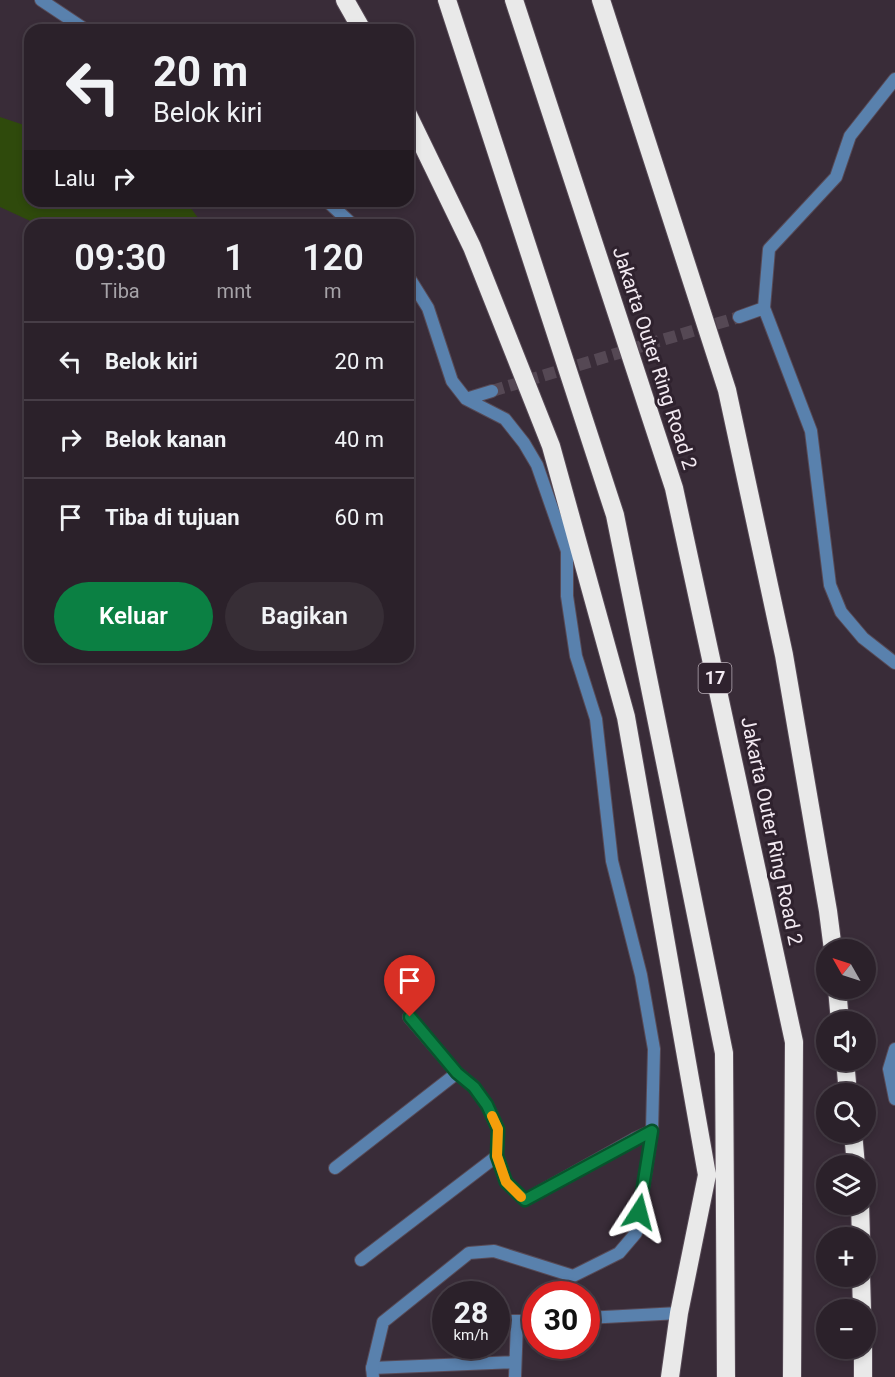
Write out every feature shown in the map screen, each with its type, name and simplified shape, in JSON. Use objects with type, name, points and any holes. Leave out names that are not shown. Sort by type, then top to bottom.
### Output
[{"type":"highway","points":[[345,0],[359,24]]},
{"type":"highway","points":[[447,0],[612,504],[620,538],[724,1053],[726,1377]]},
{"type":"highway","name":"Jakarta Outer Ring Road 2","points":[[513,0],[674,488],[794,1042],[792,1377]]},
{"type":"highway","points":[[602,0],[727,390],[784,655],[831,939]]},
{"type":"highway","points":[[414,127],[472,247],[551,446],[626,717],[707,1174],[679,1313],[670,1377]]},
{"type":"highway","points":[[863,1359],[863,1377]]},
{"type":"street","points":[[41,0],[77,24]]},
{"type":"street","points":[[895,79],[850,136],[836,177],[769,249],[764,308],[811,431],[830,585],[841,612],[863,638],[895,663]]},
{"type":"street","points":[[334,207],[346,219]]},
{"type":"street","points":[[414,286],[428,308],[452,381],[466,399],[505,418],[537,465],[567,551],[567,596],[576,656],[596,719],[612,861],[641,975],[654,1048],[652,1131],[636,1233],[620,1253],[573,1276],[494,1251],[469,1253],[383,1322],[372,1372],[515,1362]]},
{"type":"street","points":[[739,317],[764,308]]},
{"type":"street","points":[[466,399],[492,391]]},
{"type":"street","points":[[410,1017],[457,1073],[474,1087],[487,1105],[498,1129],[497,1156],[506,1182],[525,1200],[652,1131]]},
{"type":"street","points":[[895,1049],[889,1069],[895,1099]]},
{"type":"street","points":[[335,1168],[457,1073]]},
{"type":"street","points":[[362,1260],[497,1156]]},
{"type":"street","points":[[600,1317],[679,1313]]},
{"type":"street","points":[[510,1322],[522,1322]]},
{"type":"street","points":[[515,1377],[517,1322]]},
{"type":"green space","points":[[0,117],[24,125],[24,207],[190,207],[199,219],[26,219],[0,207]]},
{"type":"tunnel","points":[[492,391],[739,317]]},
{"type":"slow traffic","points":[[492,1116],[498,1129],[497,1156],[506,1182],[521,1197]]},
{"type":"route","points":[[410,1017],[457,1073],[474,1087],[487,1105],[498,1129],[497,1156],[506,1182],[525,1200],[652,1131],[639,1212]]}]
